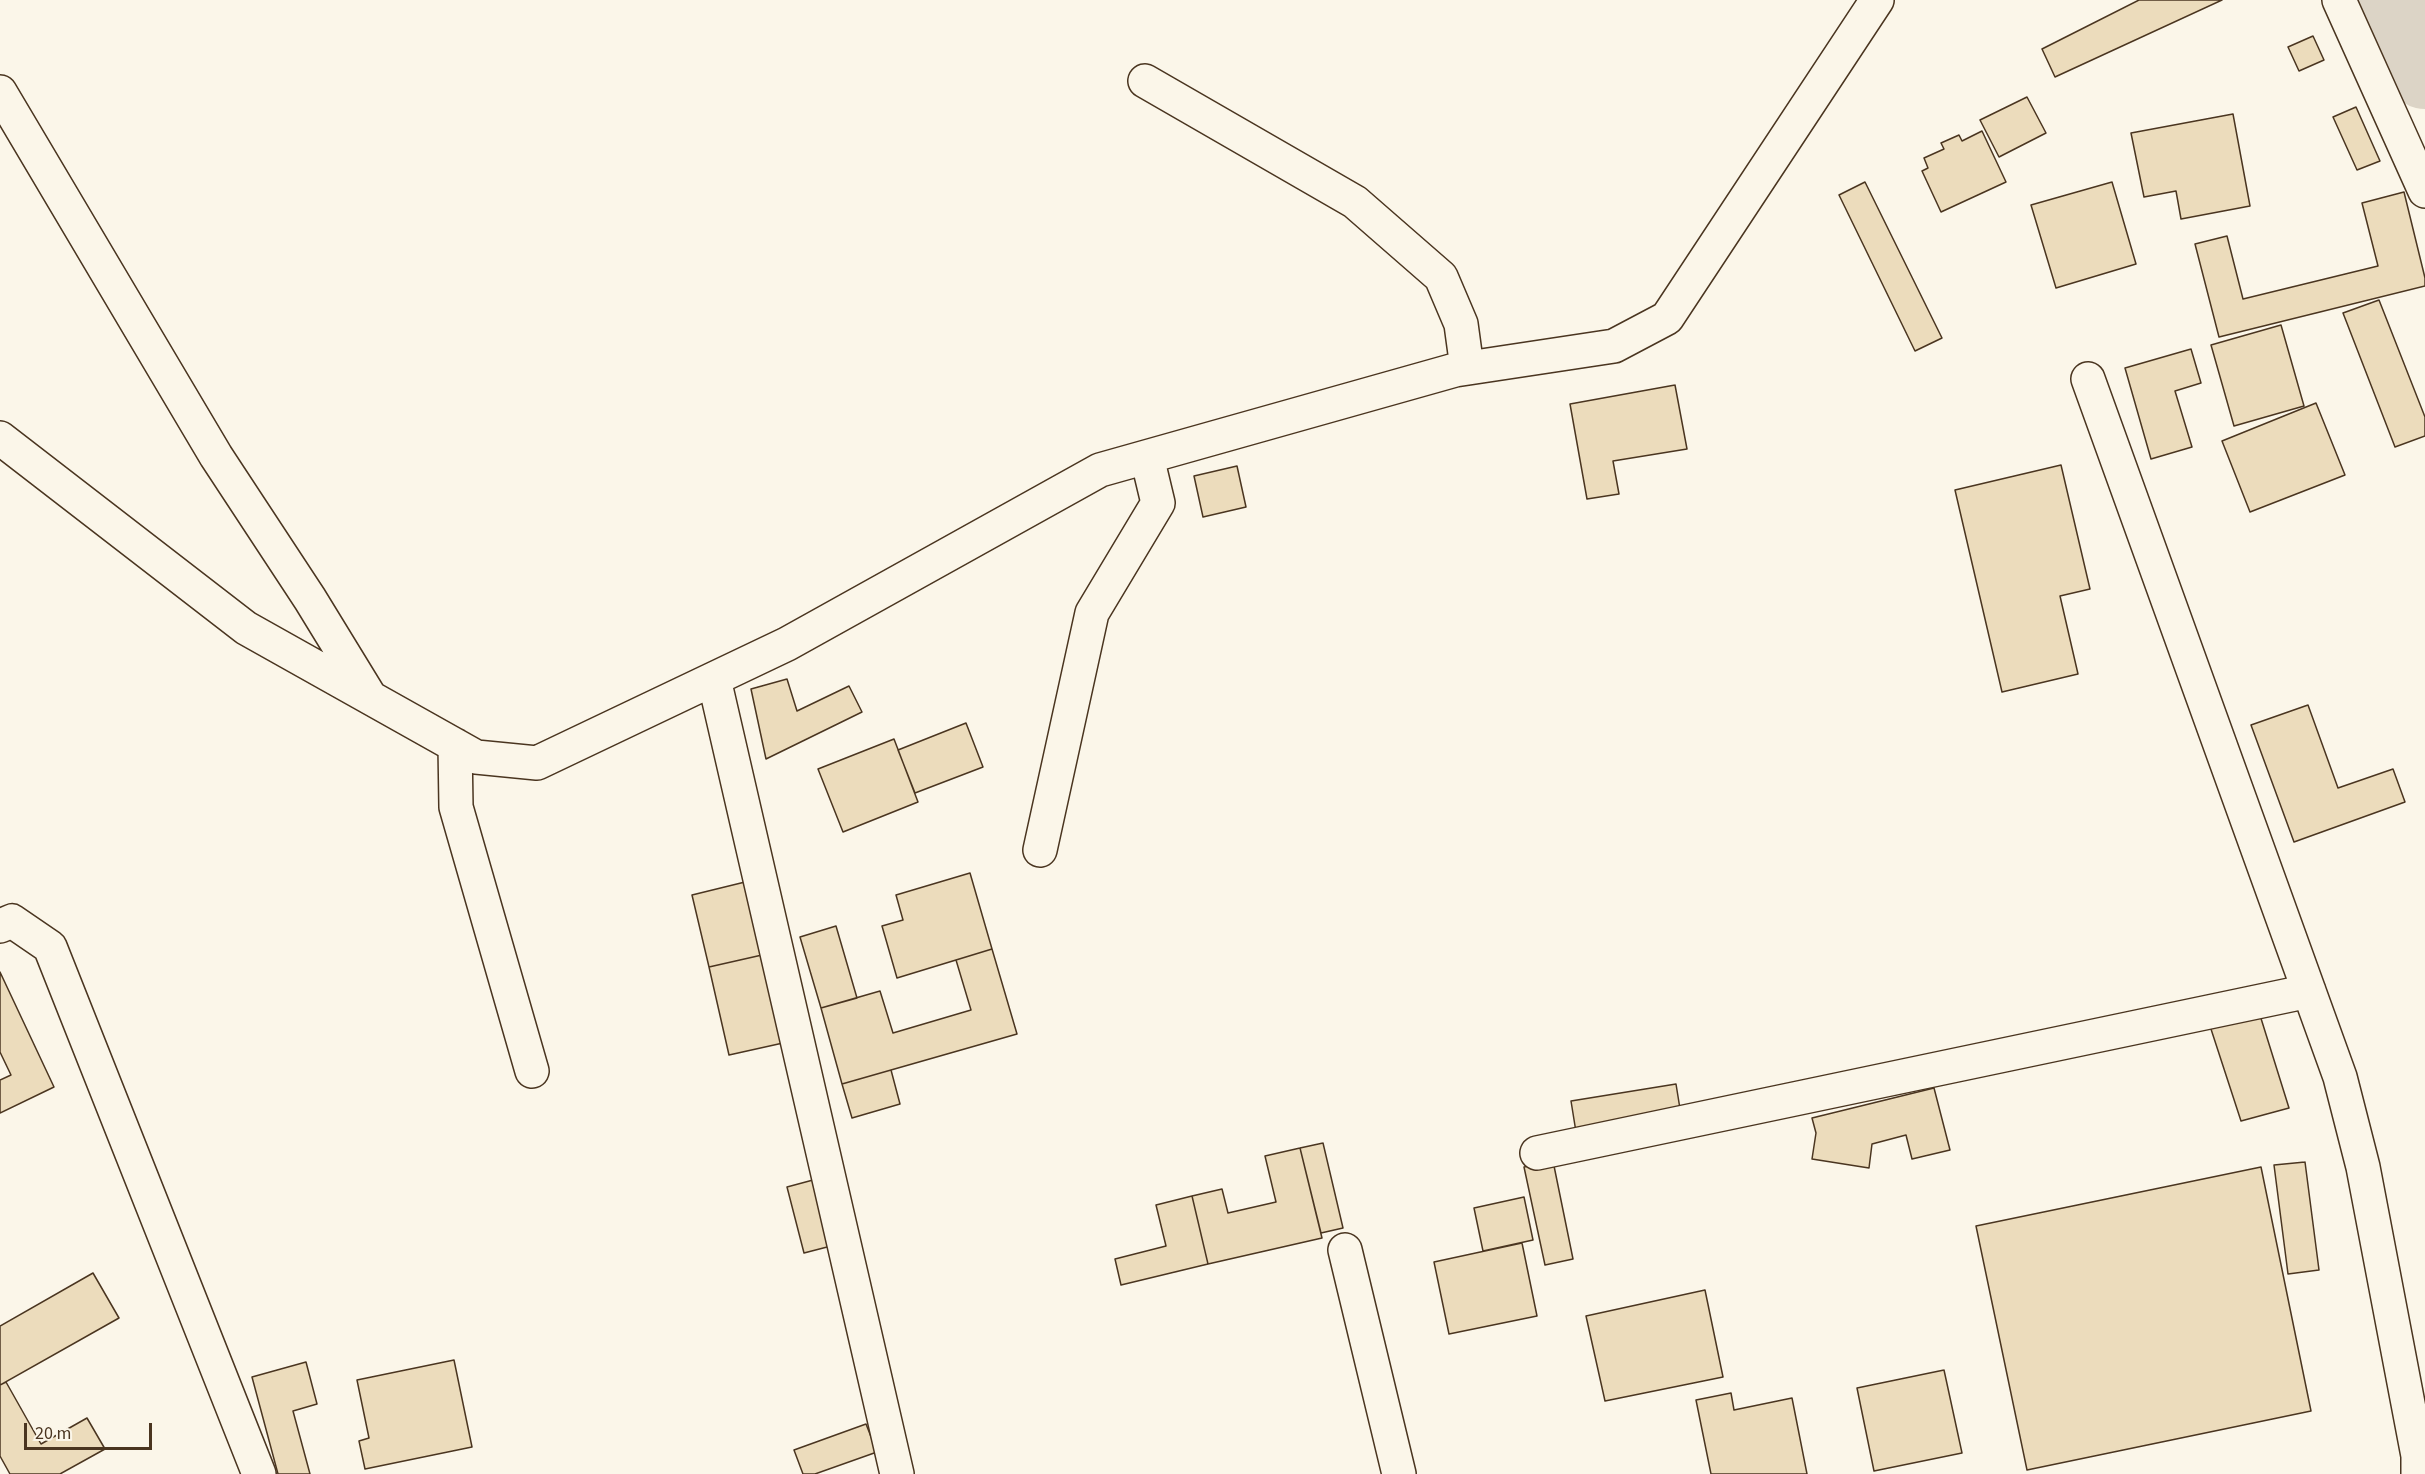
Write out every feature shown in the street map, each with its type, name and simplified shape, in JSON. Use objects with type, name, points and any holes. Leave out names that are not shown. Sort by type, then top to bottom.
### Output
[{"type":"lane","points":[[0,438],[246,628],[476,757],[537,763],[787,645],[1100,470],[1467,368],[1614,346],[1667,318],[1877,0]]},
{"type":"lane","points":[[2339,0],[2425,191]]},
{"type":"lane","points":[[1145,81],[1355,202],[1441,277],[1461,324],[1467,368]]},
{"type":"lane","points":[[0,92],[216,456],[310,599],[371,699]]},
{"type":"lane","points":[[2088,379],[2340,1077],[2363,1167],[2418,1456],[2418,1474]]},
{"type":"lane","points":[[1040,850],[1092,613],[1158,503],[1147,457]]},
{"type":"lane","points":[[714,679],[897,1474]]},
{"type":"lane","points":[[455,745],[456,807],[532,1071]]},
{"type":"lane","points":[[0,926],[12,921],[50,947],[259,1474]]},
{"type":"lane","points":[[1537,1153],[2309,991]]},
{"type":"lane","points":[[1346,1250],[1399,1474]]},
{"type":"building","points":[[2139,0],[2222,0],[2055,77],[2042,49]]},
{"type":"building","points":[[2313,36],[2324,60],[2299,71],[2288,47]]},
{"type":"building","points":[[2027,97],[2046,133],[1999,157],[1980,120]]},
{"type":"building","points":[[2356,107],[2380,161],[2357,170],[2333,117]]},
{"type":"building","points":[[2233,114],[2250,206],[2181,219],[2176,191],[2144,197],[2131,133]]},
{"type":"building","points":[[1982,131],[2006,182],[1941,212],[1922,171],[1928,168],[1924,158],[1944,149],[1941,143],[1959,135],[1962,141]]},
{"type":"building","points":[[1865,182],[1942,338],[1915,351],[1839,195]]},
{"type":"building","points":[[2112,182],[2136,264],[2056,288],[2031,205]]},
{"type":"building","points":[[2404,192],[2425,286],[2219,337],[2195,244],[2227,236],[2243,299],[2378,266],[2362,203]]},
{"type":"building","points":[[2379,300],[2425,417],[2425,436],[2395,447],[2343,313]]},
{"type":"building","points":[[2281,325],[2304,406],[2234,426],[2211,345]]},
{"type":"building","points":[[2191,349],[2201,383],[2175,391],[2192,447],[2151,459],[2125,368]]},
{"type":"building","points":[[1675,385],[1687,449],[1613,461],[1619,494],[1587,499],[1570,404]]},
{"type":"building","points":[[2316,403],[2345,475],[2250,512],[2222,441]]},
{"type":"building","points":[[2061,465],[2090,589],[2060,596],[2078,674],[2002,692],[1955,490]]},
{"type":"building","points":[[1237,466],[1246,507],[1203,517],[1194,476]]},
{"type":"building","points":[[787,679],[797,711],[849,686],[862,712],[766,759],[751,689]]},
{"type":"building","points":[[2308,705],[2338,788],[2393,769],[2405,802],[2294,842],[2251,725]]},
{"type":"building","points":[[966,723],[983,767],[915,793],[898,750]]},
{"type":"building","points":[[894,739],[918,802],[843,832],[818,769]]},
{"type":"building","points":[[970,873],[992,949],[897,978],[882,926],[903,920],[896,895]]},
{"type":"building","points":[[745,882],[762,955],[709,967],[692,895]]},
{"type":"building","points":[[836,926],[857,998],[821,1008],[800,937]]},
{"type":"building","points":[[992,949],[1017,1034],[842,1084],[821,1008],[880,991],[893,1033],[971,1010],[956,960]]},
{"type":"building","points":[[762,955],[783,1043],[729,1055],[709,967]]},
{"type":"building","points":[[0,972],[54,1087],[0,1113],[0,1080],[11,1075],[0,1052]]},
{"type":"building","points":[[2259,1012],[2289,1108],[2241,1121],[2210,1026]]},
{"type":"building","points":[[891,1070],[900,1104],[852,1118],[842,1084]]},
{"type":"building","points":[[1676,1084],[1681,1115],[1576,1132],[1571,1101]]},
{"type":"building","points":[[1934,1088],[1950,1150],[1912,1159],[1906,1135],[1872,1144],[1869,1168],[1812,1159],[1816,1133],[1812,1118]]},
{"type":"building","points":[[1323,1143],[1343,1228],[1321,1233],[1300,1148]]},
{"type":"building","points":[[1300,1148],[1322,1238],[1208,1264],[1192,1196],[1222,1189],[1228,1213],[1276,1202],[1265,1156]]},
{"type":"building","points":[[1553,1161],[1573,1259],[1545,1265],[1524,1167]]},
{"type":"building","points":[[2305,1162],[2319,1270],[2288,1274],[2274,1165]]},
{"type":"building","points":[[2261,1167],[2311,1411],[2027,1470],[1976,1226]]},
{"type":"building","points":[[813,1180],[831,1246],[804,1253],[787,1187]]},
{"type":"building","points":[[1192,1196],[1208,1264],[1121,1285],[1115,1259],[1166,1246],[1156,1205]]},
{"type":"building","points":[[1524,1197],[1533,1240],[1483,1251],[1474,1208]]},
{"type":"building","points":[[1522,1243],[1537,1316],[1449,1334],[1434,1262]]},
{"type":"building","points":[[93,1273],[119,1318],[0,1385],[0,1326]]},
{"type":"building","points":[[1705,1290],[1723,1377],[1605,1401],[1586,1316]]},
{"type":"building","points":[[454,1360],[472,1447],[365,1469],[359,1441],[369,1438],[357,1380]]},
{"type":"building","points":[[306,1362],[317,1404],[293,1411],[310,1474],[278,1474],[252,1377]]},
{"type":"building","points":[[1944,1370],[1962,1453],[1874,1471],[1857,1388]]},
{"type":"building","points":[[6,1382],[41,1444],[87,1418],[105,1449],[60,1474],[10,1474],[0,1456],[0,1385]]},
{"type":"building","points":[[1731,1393],[1734,1410],[1792,1398],[1807,1474],[1711,1474],[1696,1400]]},
{"type":"building","points":[[866,1424],[877,1452],[815,1474],[803,1474],[794,1450]]},
{"type":"waterway","points":[[2382,0],[2425,71]]}]
